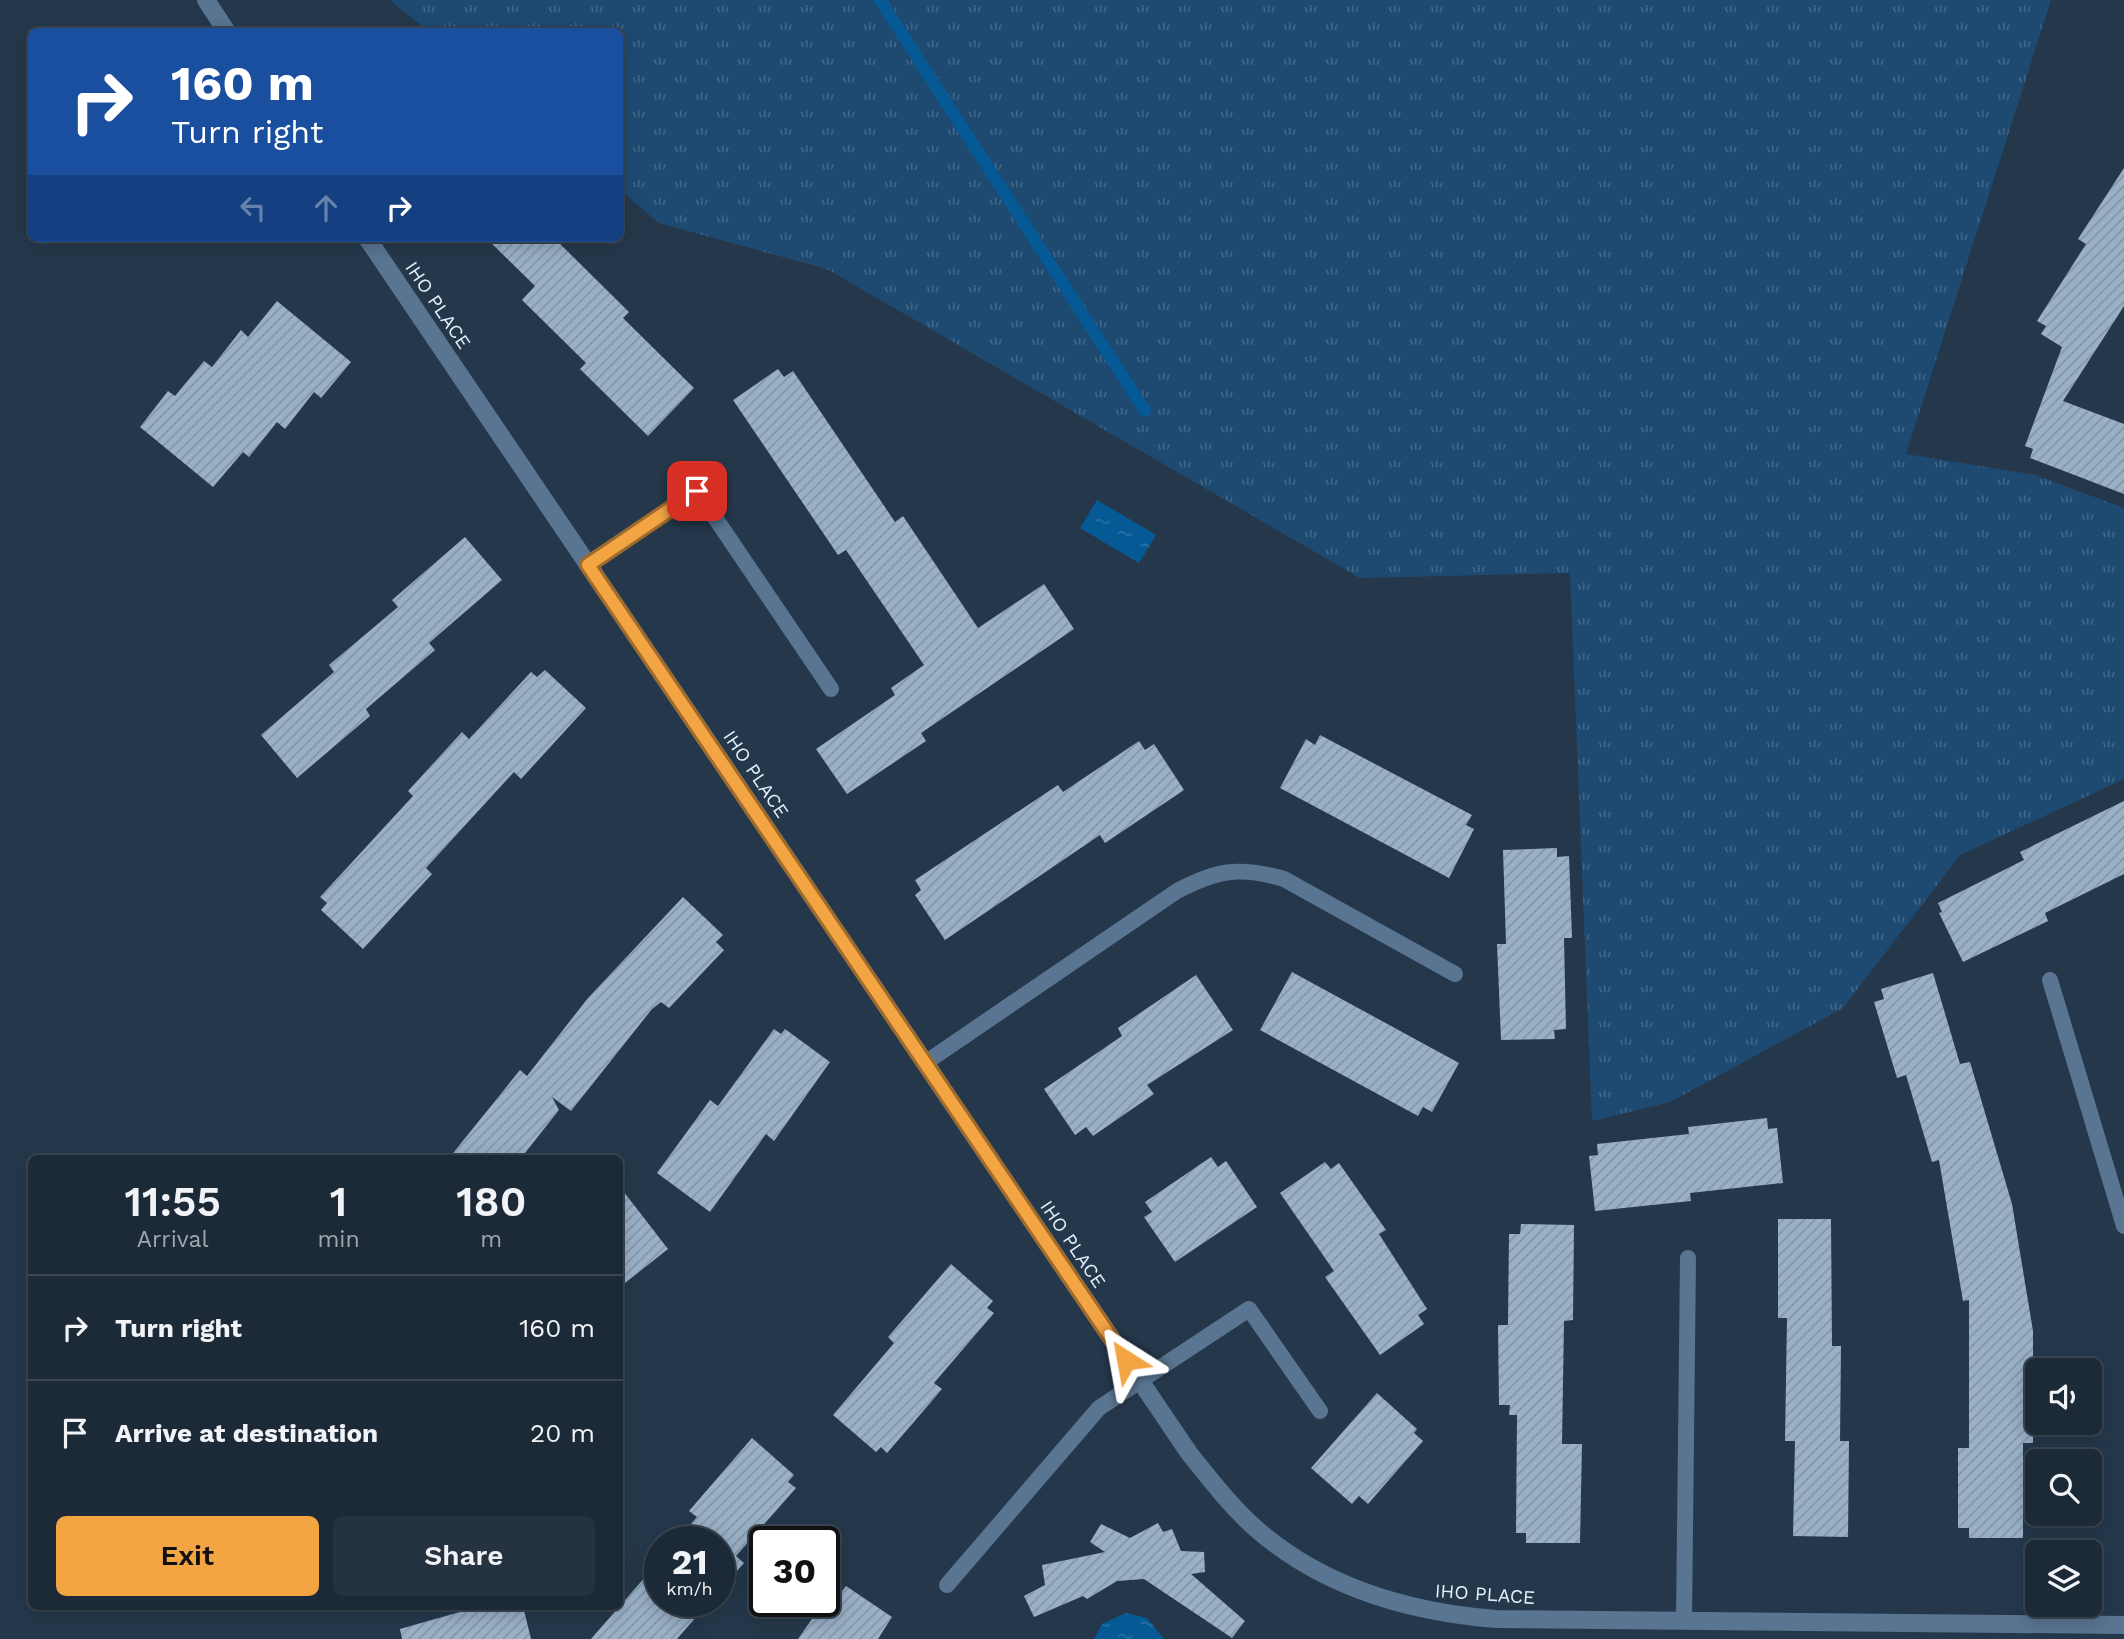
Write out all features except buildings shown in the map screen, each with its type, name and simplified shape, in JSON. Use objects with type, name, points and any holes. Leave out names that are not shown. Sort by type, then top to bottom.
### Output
[{"type":"street","points":[[206,0],[225,28]]},
{"type":"street","name":"IHO PLACE","points":[[370,242],[1189,1453],[1254,1527],[1322,1573],[1359,1591],[1403,1606],[1447,1615],[1496,1619],[2124,1625]]},
{"type":"lane","points":[[588,565],[697,491],[831,689]]},
{"type":"lane","points":[[925,1063],[1177,891],[1207,875],[1236,870],[1260,872],[1284,879],[1455,974]]},
{"type":"lane","points":[[2050,980],[2124,1226]]},
{"type":"lane","points":[[1684,1621],[1688,1258]]},
{"type":"lane","points":[[947,1585],[1099,1408],[1249,1309],[1320,1411]]},
{"type":"green space","points":[[390,0],[2051,0],[1906,454],[2035,475],[2124,508],[2124,779],[1960,855],[1843,1008],[1670,1102],[1592,1121],[1570,573],[1360,578],[827,269],[659,223],[623,193],[623,28],[424,28]]},
{"type":"water","points":[[1097,500],[1156,535],[1139,563],[1080,528]]},
{"type":"water","points":[[1126,1613],[1147,1618],[1164,1639],[1094,1639],[1102,1624]]},
{"type":"waterway","points":[[880,0],[1145,411]]},
{"type":"route","points":[[697,491],[588,565],[1126,1360]]}]
